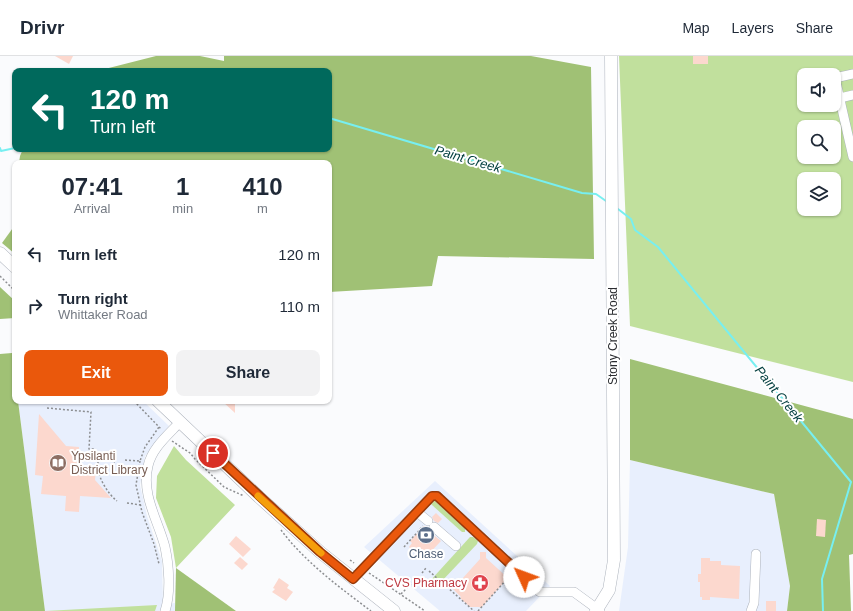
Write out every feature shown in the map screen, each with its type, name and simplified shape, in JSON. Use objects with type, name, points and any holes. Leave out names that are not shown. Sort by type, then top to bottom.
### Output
[{"type":"main road","name":"Stony Creek Road","points":[[598,610],[609,590],[614,560],[611,56]]},
{"type":"main road","points":[[0,253],[12,264]]},
{"type":"main road","points":[[161,404],[298,532],[353,579],[394,611]]},
{"type":"street","points":[[841,77],[853,74]]},
{"type":"street","points":[[841,98],[853,95]]},
{"type":"street","points":[[841,100],[849,116],[853,156]]},
{"type":"street","points":[[166,611],[168,588],[167,557],[165,546],[148,498],[148,467],[156,448],[180,422]]},
{"type":"street","points":[[353,579],[432,496],[437,496],[540,592],[574,592],[598,610]]},
{"type":"street","points":[[418,512],[429,524],[456,546]]},
{"type":"street","points":[[751,611],[754,603],[756,554]]},
{"type":"path","points":[[0,276],[12,288]]},
{"type":"path","points":[[137,404],[161,429]]},
{"type":"path","points":[[47,408],[91,412],[89,449],[95,449],[94,457],[108,458],[115,462]]},
{"type":"path","points":[[158,561],[141,505],[136,482],[140,461],[145,447],[159,427]]},
{"type":"path","points":[[172,441],[190,453],[224,487],[246,497]]},
{"type":"path","points":[[98,458],[98,469],[105,487],[117,501]]},
{"type":"path","points":[[125,460],[140,461]]},
{"type":"path","points":[[95,474],[98,469]]},
{"type":"path","points":[[127,503],[141,505]]},
{"type":"path","points":[[404,547],[429,524]]},
{"type":"path","points":[[280,530],[289,542],[322,572],[371,611]]},
{"type":"path","points":[[350,560],[354,563]]},
{"type":"path","points":[[422,573],[426,568]]},
{"type":"path","points":[[429,571],[474,611]]},
{"type":"path","points":[[478,611],[507,579],[507,572]]},
{"type":"path","points":[[368,573],[425,611]]},
{"type":"path","points":[[401,594],[416,579]]},
{"type":"shaded area","points":[[18,404],[146,404],[169,426],[145,456],[140,485],[147,516],[162,561],[163,604],[175,603],[175,611],[45,611]]},
{"type":"shaded area","points":[[630,460],[774,494],[790,586],[787,611],[619,611],[628,547]]},
{"type":"shaded area","points":[[435,481],[550,586],[526,611],[440,611],[364,547]]},
{"type":"green space","points":[[156,56],[200,56],[224,61],[224,56],[531,56],[591,67],[594,259],[438,256],[432,286],[332,292],[332,160],[19,160],[22,152],[332,152],[332,68],[109,68]]},
{"type":"green space","points":[[619,56],[853,56],[853,382],[630,326]]},
{"type":"green space","points":[[12,229],[12,251],[2,243]]},
{"type":"green space","points":[[0,287],[12,298],[12,318],[0,319]]},
{"type":"green space","points":[[12,353],[12,404],[18,404],[45,611],[0,611],[0,354]]},
{"type":"green space","points":[[630,359],[853,419],[853,554],[849,555],[851,611],[787,611],[790,586],[774,494],[630,460]]},
{"type":"green space","points":[[174,446],[186,460],[235,505],[176,568],[171,537],[156,498],[157,476]]},
{"type":"green space","points":[[435,501],[465,528],[465,532],[462,532],[432,505],[431,504]]},
{"type":"green space","points":[[470,537],[473,537],[478,541],[477,544],[440,583],[433,583],[430,581]]},
{"type":"green space","points":[[176,568],[236,611],[175,611]]},
{"type":"green space","points":[[157,605],[155,611],[45,611]]},
{"type":"building","points":[[55,56],[73,56],[69,64]]},
{"type":"building","points":[[693,56],[708,56],[708,64],[693,64]]},
{"type":"building","points":[[225,404],[235,404],[235,413]]},
{"type":"building","name":"Ypsilanti District Library","points":[[39,414],[66,446],[79,447],[78,460],[84,467],[96,469],[95,480],[111,498],[80,496],[79,512],[65,511],[66,496],[41,494],[43,476],[35,475]]},
{"type":"building","points":[[436,513],[442,519],[438,523],[434,521],[432,517]]},
{"type":"building","points":[[817,519],[826,520],[825,537],[816,536]]},
{"type":"building","name":"Chase","points":[[424,526],[428,527],[430,532],[441,541],[426,557],[424,555],[421,558],[409,547],[412,543],[410,541]]},
{"type":"building","points":[[236,536],[251,549],[243,557],[229,544]]},
{"type":"building","name":"CVS Pharmacy","points":[[480,552],[486,552],[486,558],[508,578],[481,608],[470,607],[453,589],[480,559]]},
{"type":"building","points":[[240,557],[248,564],[242,570],[234,563]]},
{"type":"building","points":[[701,558],[710,558],[710,561],[721,561],[721,565],[740,566],[739,599],[710,597],[710,600],[702,600],[702,597],[700,597],[700,582],[698,582],[698,574],[701,574]]},
{"type":"building","points":[[279,578],[289,585],[287,588],[293,592],[286,601],[272,592],[275,589],[273,588]]},
{"type":"building","points":[[766,601],[776,601],[776,611],[766,611]]},
{"type":"waterway","name":"Paint Creek","points":[[332,119],[582,193],[596,194],[606,201]]},
{"type":"waterway","name":"Paint Creek","points":[[0,148],[1,151],[12,149]]},
{"type":"waterway","name":"Paint Creek","points":[[618,209],[631,219],[635,230],[658,247],[851,482],[822,579],[823,611]]},
{"type":"slow traffic","points":[[258,496],[321,553]]},
{"type":"place","name":"Ypsilanti District Library","points":[[58,463]]},
{"type":"place","name":"Chase","points":[[426,535]]},
{"type":"place","name":"CVS Pharmacy","points":[[480,583]]},
{"type":"route","points":[[213,453],[320,552],[353,579],[432,496],[437,496],[524,577]]}]
